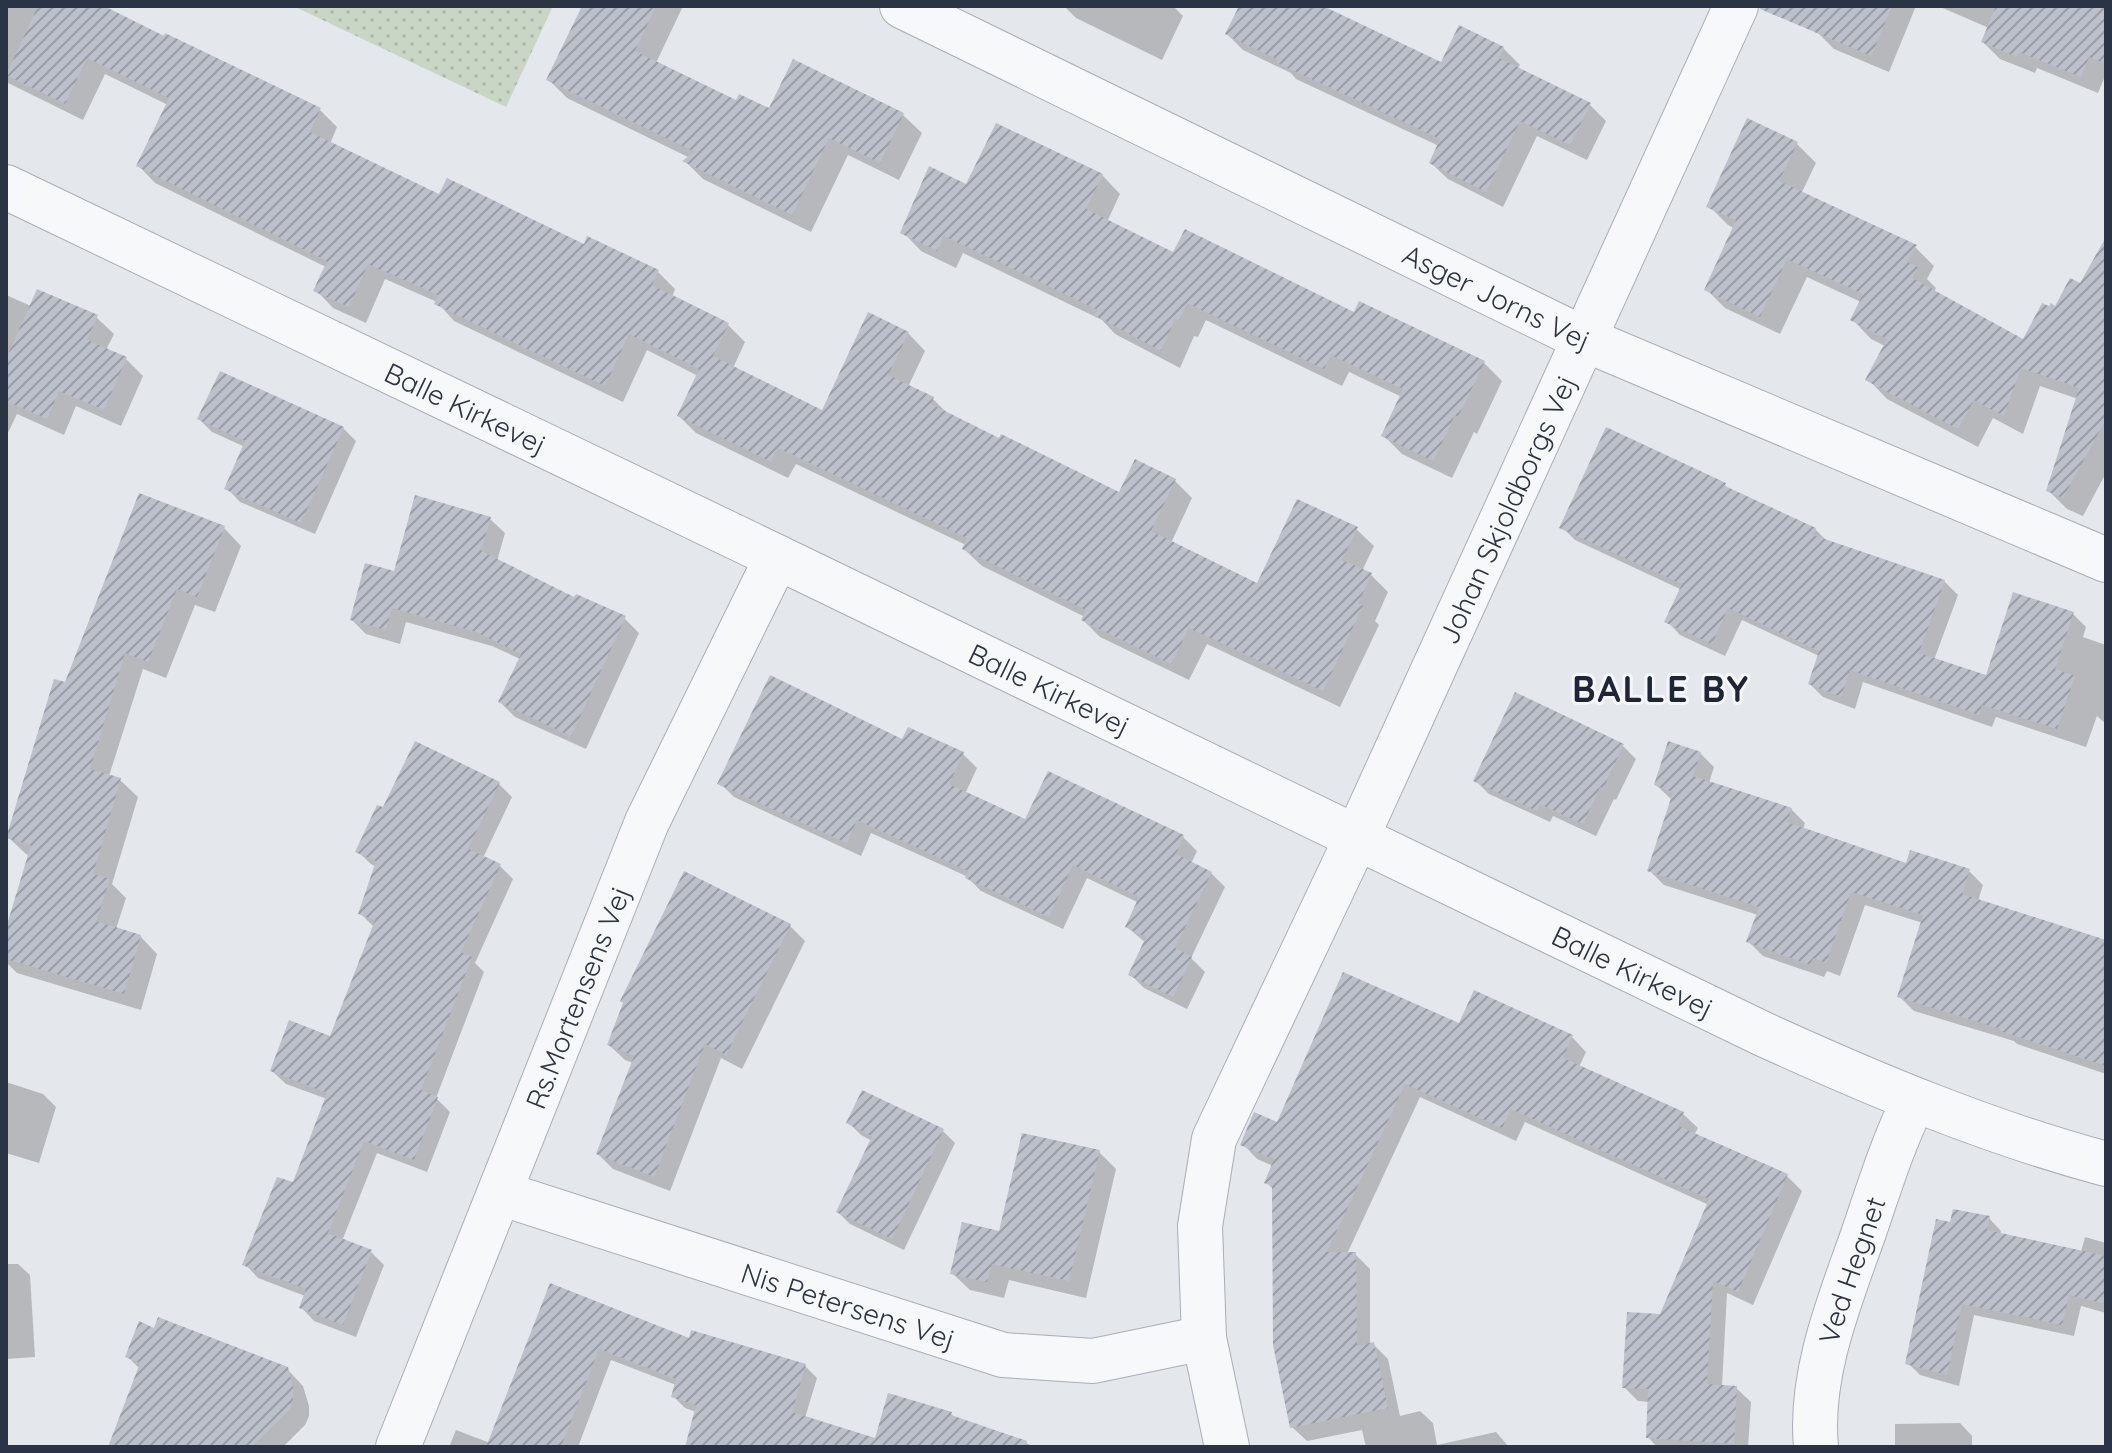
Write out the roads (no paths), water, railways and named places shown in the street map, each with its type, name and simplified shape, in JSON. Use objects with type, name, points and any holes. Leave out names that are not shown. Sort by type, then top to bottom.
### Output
[{"type":"street","name":"Asger Jorns Vej","points":[[902,6],[1584,339],[2106,560]]},
{"type":"street","name":"Johan Skjoldborgs Vej","points":[[1356,839],[1736,6]]},
{"type":"street","name":"Balle Kirkevej","points":[[6,187],[1763,1034],[1982,1126],[2106,1164]]},
{"type":"street","name":"Rs.Mortensens Vej","points":[[398,1447],[647,822],[777,557]]},
{"type":"street","points":[[1227,1447],[1204,1338],[1200,1226],[1214,1139],[1356,839]]},
{"type":"street","name":"Ved Hegnet","points":[[1816,1447],[1818,1392],[1836,1313],[1898,1132],[1914,1100]]},
{"type":"street","name":"Nis Petersens Vej","points":[[500,1193],[1003,1355],[1093,1361],[1204,1338]]},
{"type":"district","name":"BALLE BY","points":[[1661,688]]}]
